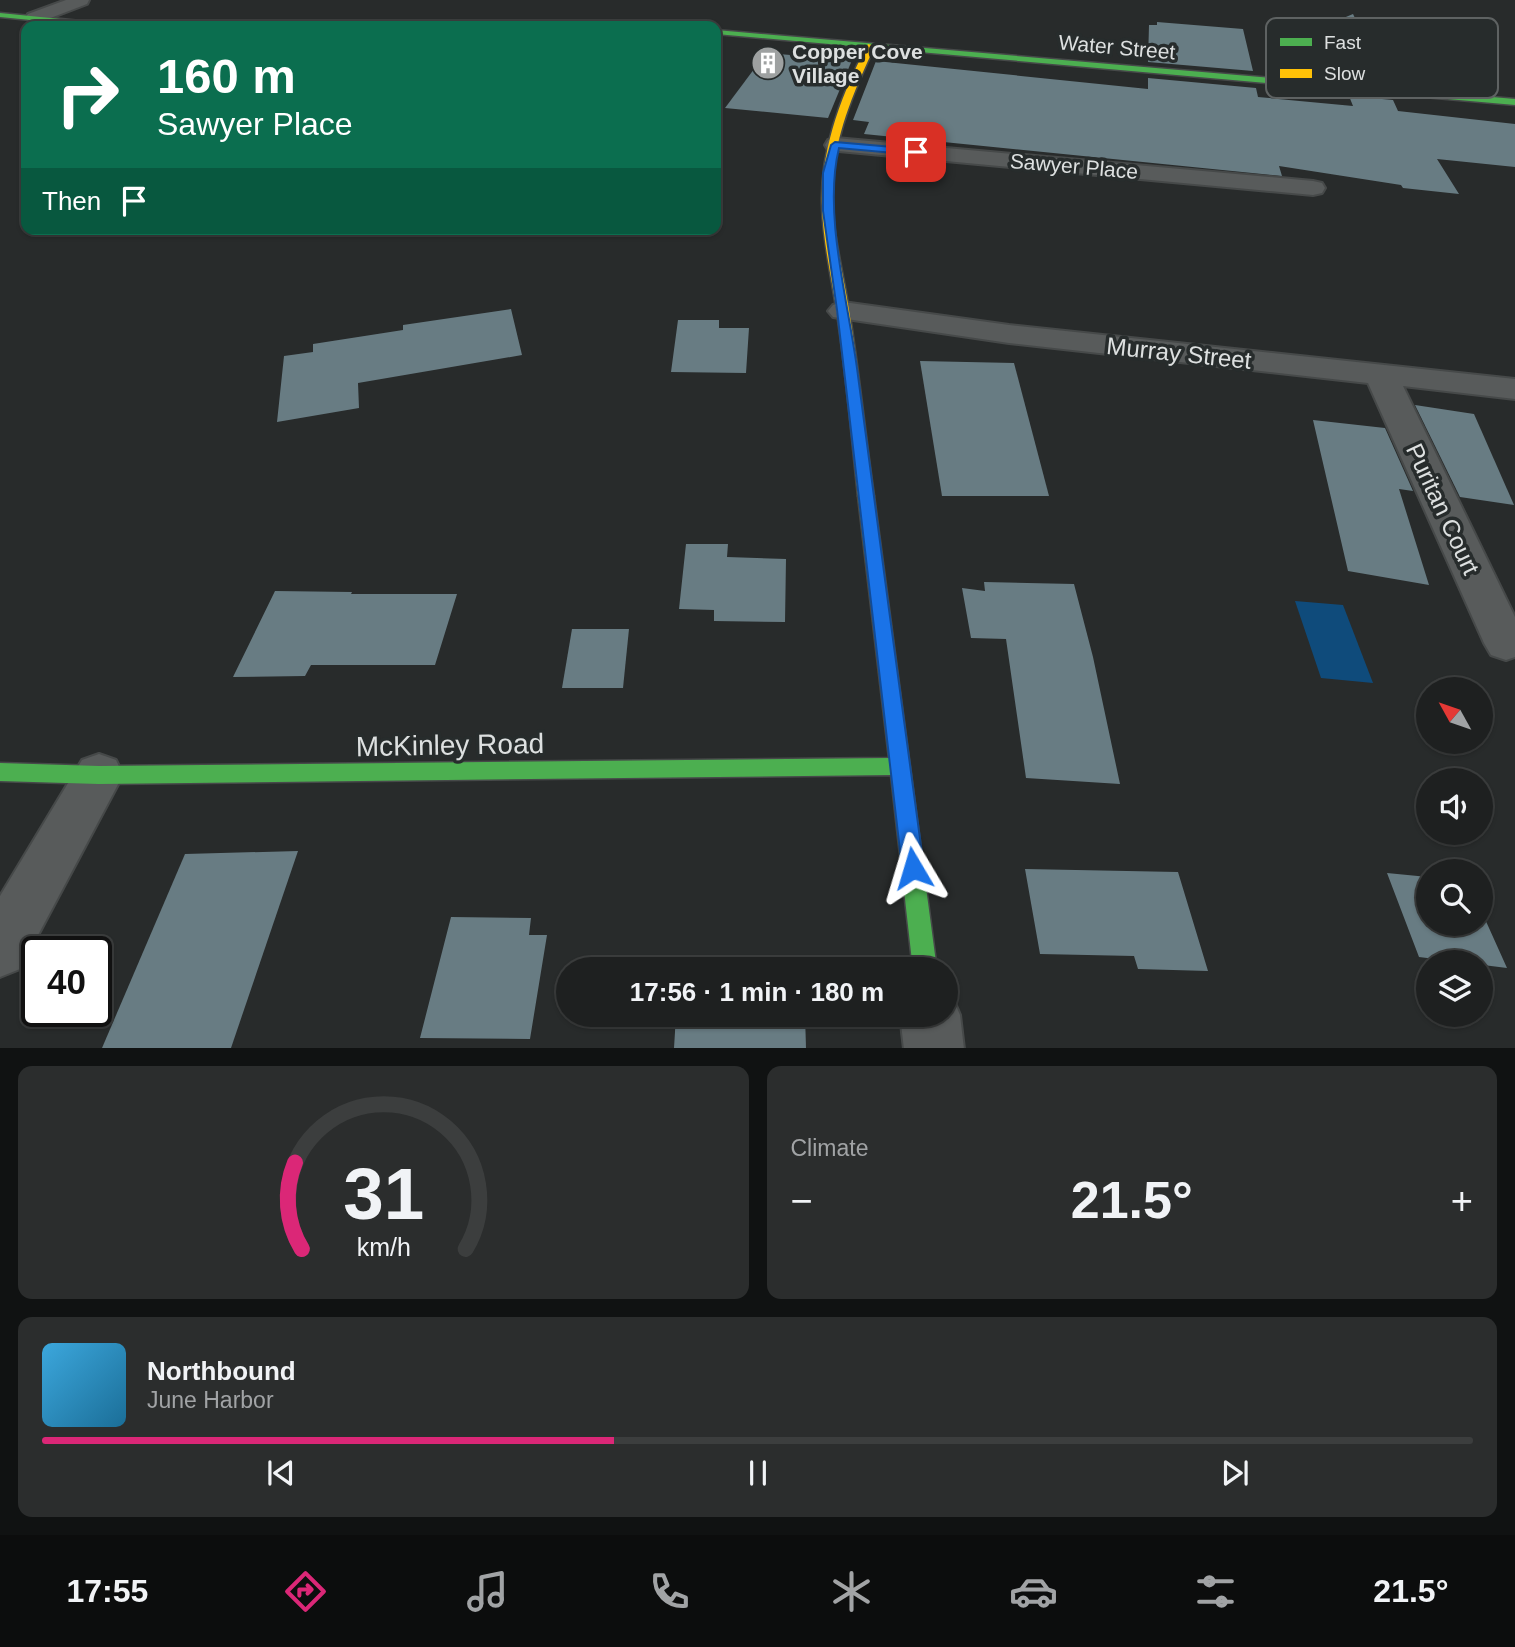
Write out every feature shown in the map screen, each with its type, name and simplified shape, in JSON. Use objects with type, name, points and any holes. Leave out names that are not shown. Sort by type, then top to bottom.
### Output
[{"type":"street","points":[[34,18],[82,0]]},
{"type":"street","points":[[0,15],[63,21]]},
{"type":"street","name":"Water Street","points":[[721,32],[1266,80]]},
{"type":"street","points":[[872,46],[857,76],[835,145],[828,173],[828,211],[843,310],[923,957]]},
{"type":"street","name":"Water Street","points":[[1469,98],[1515,102]]},
{"type":"street","name":"Sawyer Place","points":[[835,145],[1313,188]]},
{"type":"street","name":"Murray Street","points":[[843,310],[1009,334],[1515,389]]},
{"type":"street","name":"Puritan Court","points":[[1381,375],[1506,643]]},
{"type":"street","name":"McKinley Road","points":[[0,772],[99,775],[901,766]]},
{"type":"street","points":[[0,949],[99,775]]},
{"type":"street","points":[[931,1027],[934,1048]]},
{"type":"water","points":[[1295,601],[1343,605],[1373,683],[1321,678]]},
{"type":"building","points":[[1157,22],[1243,29],[1253,71],[1148,62],[1149,25],[1157,25]]},
{"type":"building","points":[[766,53],[852,60],[828,118],[725,108]]},
{"type":"building","points":[[876,61],[1148,89],[1148,78],[1256,88],[1258,97],[1353,106],[1350,98],[1393,100],[1398,111],[1515,124],[1515,167],[1437,159],[1459,194],[1403,188],[1401,185],[1279,166],[1282,176],[864,134],[869,122],[853,120]]},
{"type":"building","points":[[511,309],[522,355],[358,383],[359,408],[277,422],[284,356],[313,352],[313,344],[403,330],[403,325]]},
{"type":"building","points":[[678,320],[719,320],[719,328],[749,328],[746,373],[671,372]]},
{"type":"building","points":[[920,361],[1014,363],[1049,496],[942,496]]},
{"type":"building","points":[[1415,405],[1474,414],[1514,505],[1460,497]]},
{"type":"building","points":[[1313,420],[1385,428],[1413,491],[1399,489],[1429,585],[1348,571]]},
{"type":"building","points":[[686,544],[728,544],[727,557],[786,559],[785,622],[714,621],[714,610],[679,609]]},
{"type":"building","points":[[984,582],[1074,584],[1093,657],[1120,784],[1026,778],[1006,639],[971,638],[962,588],[985,591]]},
{"type":"building","points":[[275,591],[457,594],[435,665],[311,665],[305,676],[233,677]]},
{"type":"building","points":[[572,629],[629,629],[623,688],[562,688]]},
{"type":"building","points":[[298,851],[231,1048],[102,1048],[112,1027],[185,854]]},
{"type":"building","points":[[1025,869],[1178,872],[1208,971],[1138,969],[1134,956],[1040,954]]},
{"type":"building","points":[[1387,873],[1416,876],[1416,936],[1493,936],[1507,968],[1493,966],[1493,950],[1416,950]]},
{"type":"building","points":[[451,917],[531,918],[529,935],[547,935],[530,1039],[420,1038]]},
{"type":"building","points":[[679,956],[803,957],[679,957]]},
{"type":"building","points":[[675,1027],[805,1027],[806,1048],[674,1048]]},
{"type":"traffic: fast","points":[[0,15],[61,21]]},
{"type":"traffic: fast","points":[[721,32],[1266,80]]},
{"type":"traffic: fast","points":[[1469,98],[1515,102]]},
{"type":"traffic: fast","points":[[866,496],[923,957]]},
{"type":"traffic: fast","points":[[0,772],[99,775],[901,766]]},
{"type":"traffic: slow","points":[[866,496],[843,310],[828,224],[827,189],[828,172],[839,124],[871,46]]},
{"type":"place","name":"Copper Cove Village","points":[[768,63]]},
{"type":"route","points":[[913,868],[843,310],[828,211],[828,173],[835,145],[916,152]]}]
